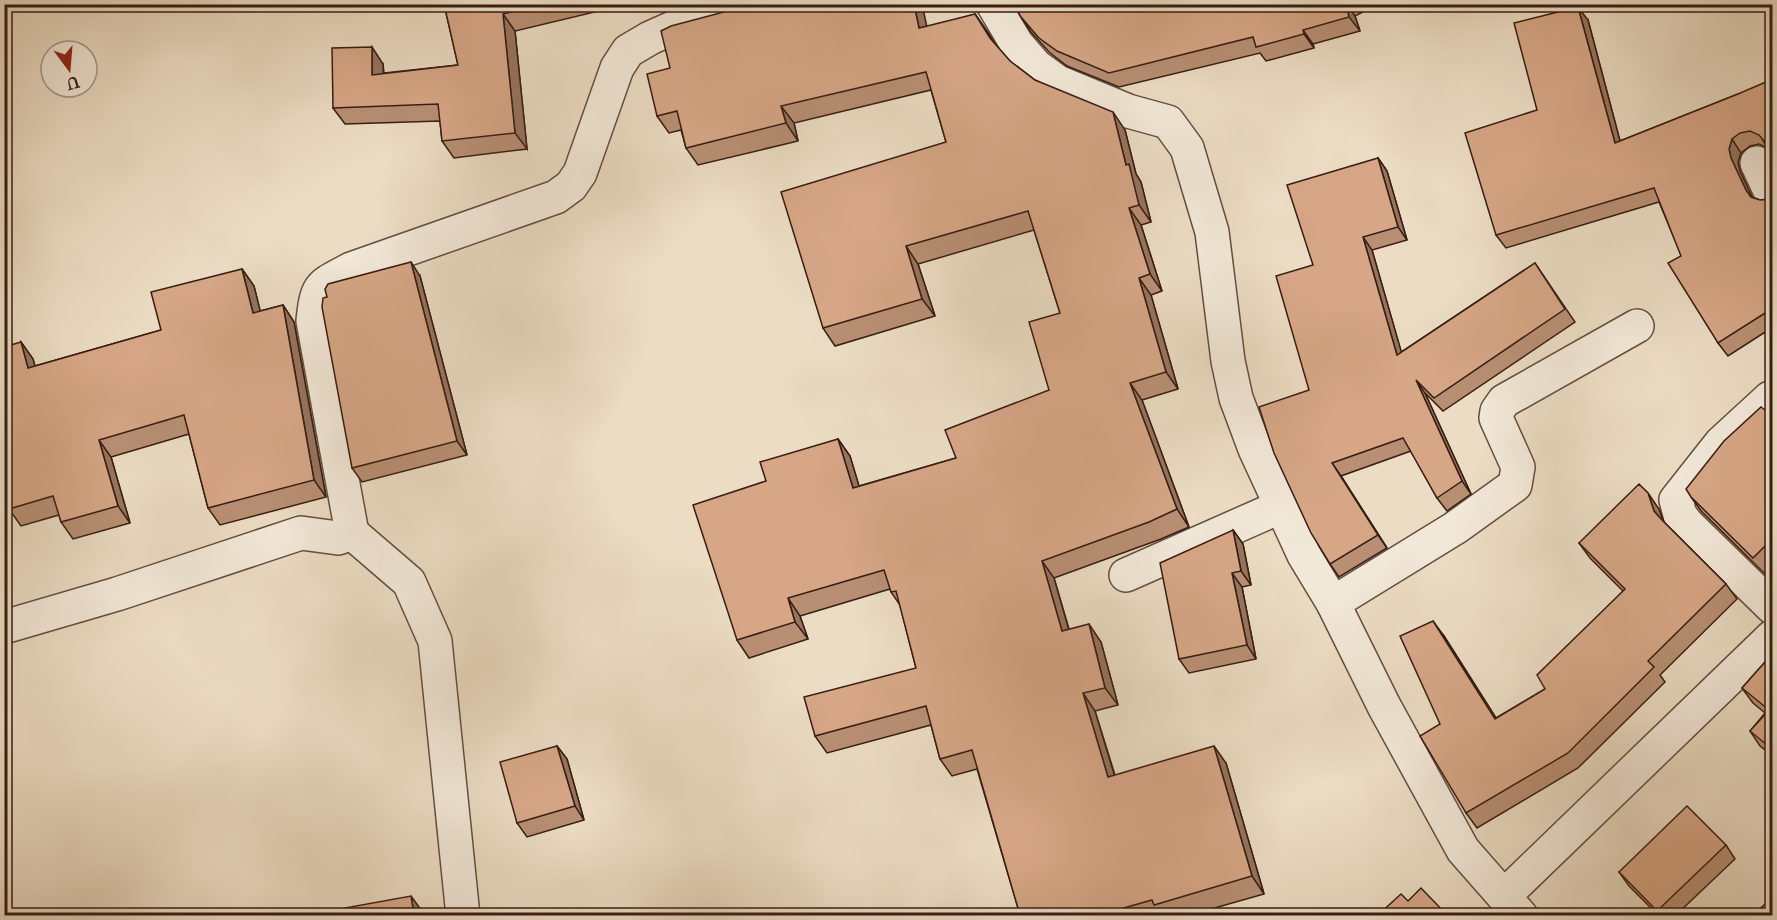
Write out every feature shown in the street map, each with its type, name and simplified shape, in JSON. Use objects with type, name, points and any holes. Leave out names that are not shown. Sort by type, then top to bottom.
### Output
[{"type":"street","points":[[463,915],[435,641],[409,582],[352,533],[313,321],[315,297],[322,285],[351,268],[556,197],[571,186],[580,173],[617,68],[628,51],[677,26],[753,4]]},
{"type":"street","points":[[993,4],[1017,43],[1036,66],[1058,81],[1128,111],[1168,122],[1187,148],[1212,232],[1228,361],[1236,398],[1255,449],[1304,555],[1334,603],[1384,706],[1463,850],[1512,905],[1773,637]]},
{"type":"street","points":[[1757,163],[1773,195]]},
{"type":"street","points":[[1334,603],[1455,528],[1515,485],[1518,467],[1496,418],[1497,411],[1504,401],[1637,326]]},
{"type":"street","points":[[1772,398],[1720,443],[1676,500],[1680,515],[1687,524],[1773,607]]},
{"type":"street","points":[[1126,575],[1282,506]]},
{"type":"street","points":[[4,627],[117,594],[301,532],[338,538],[352,533]]},
{"type":"building","points":[[444,4],[544,4],[503,14],[515,133],[442,141],[438,104],[333,108],[332,48],[372,47],[372,75],[458,65]]},
{"type":"building","points":[[754,4],[914,4],[919,28],[975,14],[990,38],[1010,61],[1035,80],[1113,112],[1139,205],[1129,208],[1150,274],[1139,278],[1166,372],[1130,383],[1177,509],[1149,522],[1042,561],[1062,631],[1089,624],[1105,688],[1083,693],[1108,777],[1214,746],[1252,876],[1154,905],[1152,900],[1099,915],[1020,915],[972,750],[940,759],[926,706],[815,736],[804,697],[916,668],[896,591],[891,592],[884,570],[788,598],[795,622],[737,640],[693,505],[766,481],[760,462],[838,439],[853,488],[956,458],[945,430],[1049,390],[1029,322],[1060,313],[1028,211],[906,246],[922,299],[823,328],[781,192],[946,142],[926,72],[781,106],[786,123],[686,148],[677,111],[657,116],[647,74],[670,68],[661,31],[671,26]]},
{"type":"building","points":[[1021,4],[1346,4],[1349,17],[1303,30],[1304,34],[1256,47],[1253,37],[1109,73],[1057,51],[1039,38],[1015,7]]},
{"type":"building","points":[[1578,7],[1615,143],[1773,79],[1773,158],[1765,142],[1759,135],[1750,131],[1740,133],[1732,139],[1729,149],[1731,158],[1751,197],[1760,200],[1773,197],[1773,308],[1718,343],[1668,263],[1681,256],[1654,188],[1496,235],[1465,133],[1537,110],[1514,23]]},
{"type":"building","points":[[1378,158],[1398,227],[1363,237],[1397,355],[1535,263],[1565,309],[1434,398],[1416,380],[1462,481],[1437,498],[1403,438],[1332,463],[1378,535],[1330,564],[1311,533],[1274,453],[1259,407],[1309,390],[1276,276],[1313,265],[1287,185]]},
{"type":"building","points":[[411,262],[457,441],[352,468],[322,307],[323,298],[327,297],[325,289],[328,284]]},
{"type":"building","points":[[242,269],[253,313],[283,305],[314,480],[208,508],[184,415],[99,440],[118,506],[61,522],[53,496],[9,509],[4,495],[4,347],[21,342],[28,368],[161,330],[151,292]]},
{"type":"building","points":[[1761,407],[1773,416],[1773,547],[1768,543],[1753,558],[1691,497],[1686,489],[1724,441]]},
{"type":"building","points":[[1639,484],[1648,493],[1654,511],[1726,584],[1648,661],[1654,667],[1568,753],[1466,813],[1420,736],[1440,724],[1400,636],[1433,621],[1495,719],[1545,689],[1537,675],[1625,589],[1579,543]]},
{"type":"building","points":[[1233,530],[1241,571],[1232,573],[1247,645],[1179,659],[1160,563]]},
{"type":"building","points":[[1773,653],[1773,750],[1750,731],[1769,710],[1742,688]]},
{"type":"building","points":[[557,746],[575,806],[517,823],[500,762]]},
{"type":"building","points":[[1687,806],[1726,845],[1657,911],[1619,872]]},
{"type":"building","points":[[1421,888],[1447,915],[1378,915],[1401,894],[1408,901]]},
{"type":"building","points":[[411,896],[414,915],[329,915],[328,911]]},
{"type":"building","points":[[1773,897],[1773,915],[1753,915]]},
{"type":"building","points":[[1687,909],[1693,915],[1679,915]]}]
